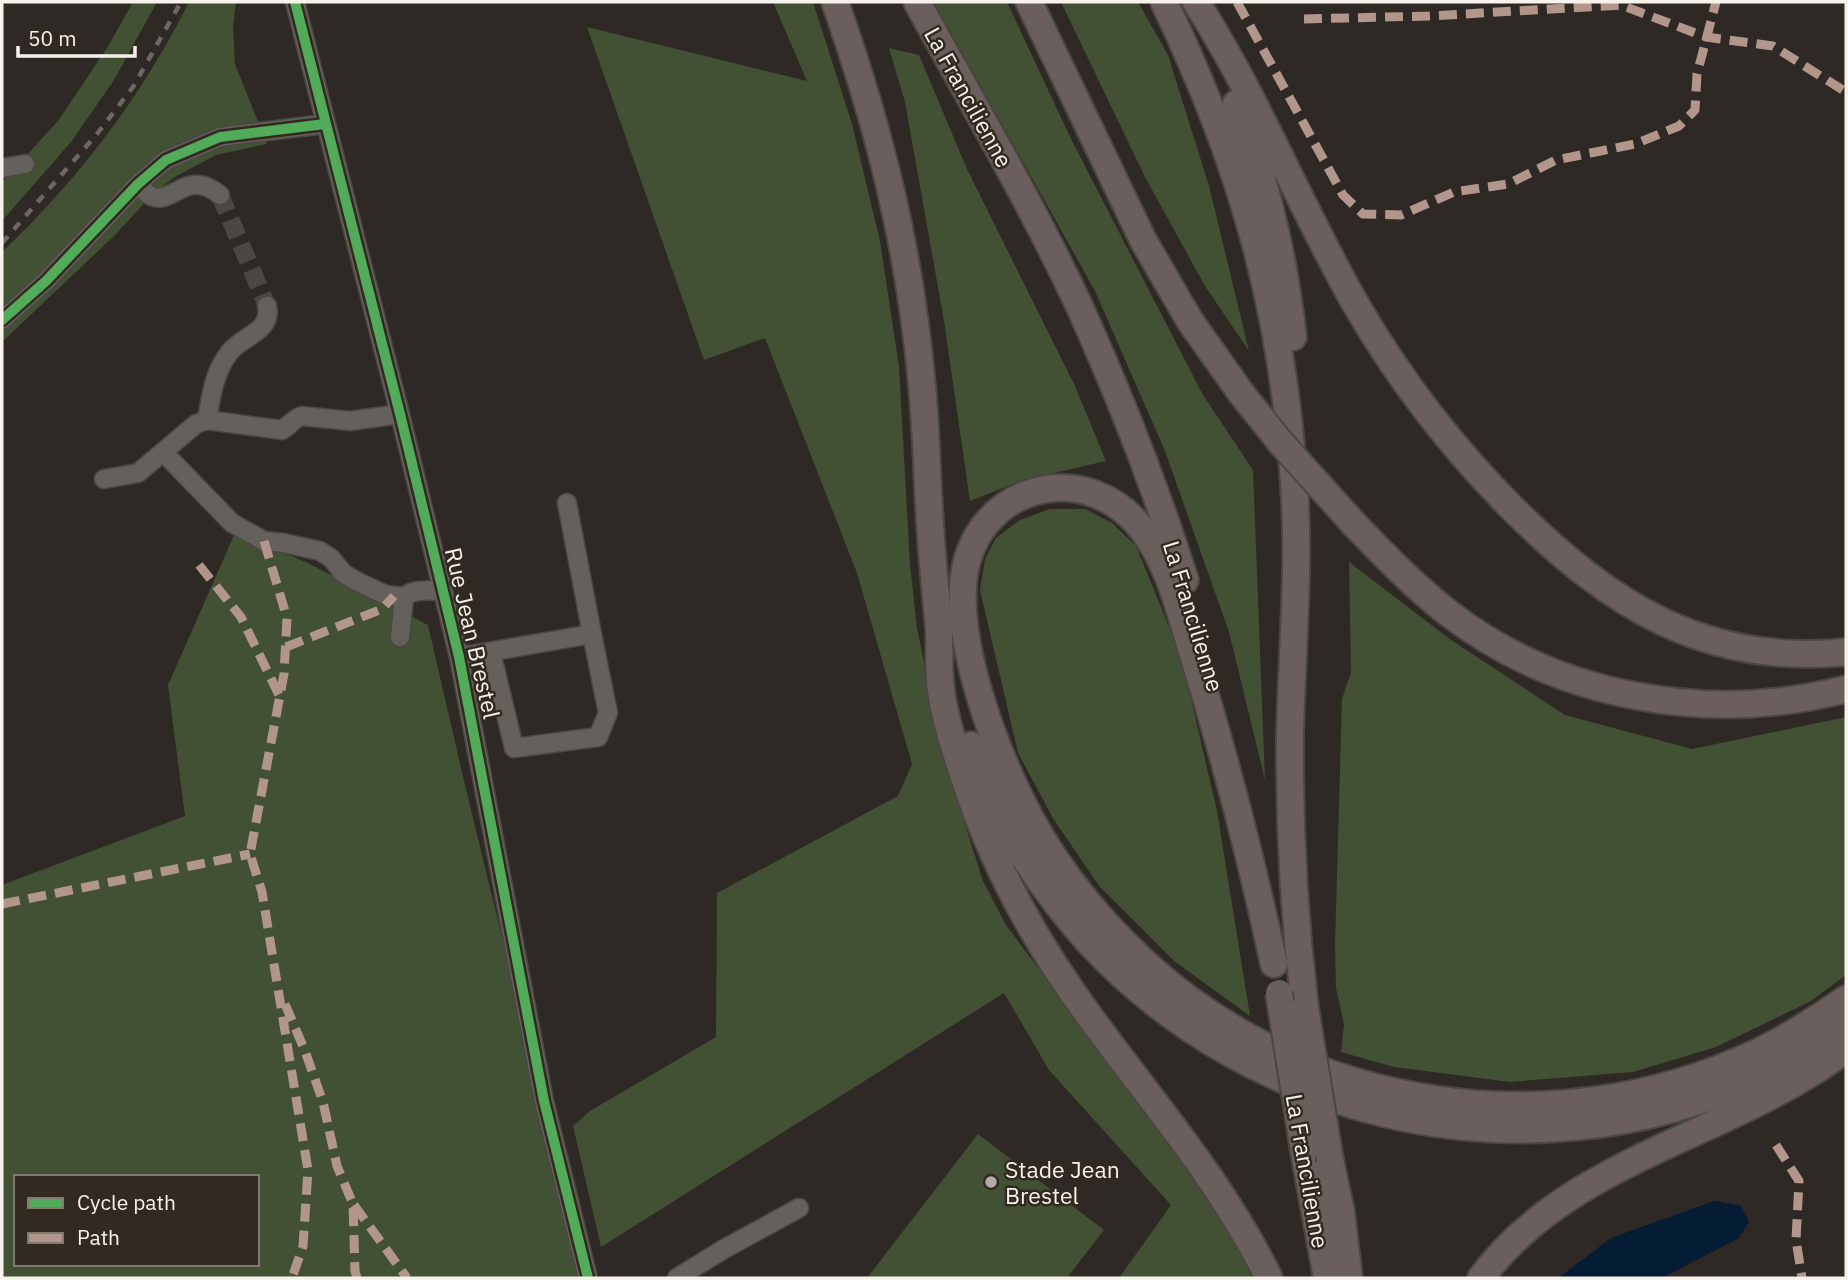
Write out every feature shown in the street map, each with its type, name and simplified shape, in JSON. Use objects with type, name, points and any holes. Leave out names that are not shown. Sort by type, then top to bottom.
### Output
[{"type":"highway","points":[[835,2],[879,136],[904,254],[922,386],[940,651],[940,688],[953,740],[978,818],[1012,893],[1034,932],[1075,996],[1212,1180],[1269,1278]]},
{"type":"highway","name":"La Francilienne","points":[[917,2],[1053,253],[1106,368],[1150,480],[1200,629],[1220,700],[1256,859],[1327,1278]]},
{"type":"highway","points":[[1029,2],[1143,240],[1190,321],[1280,443],[1354,524],[1418,588],[1459,620],[1534,663],[1590,684],[1646,699],[1705,705],[1765,704],[1846,689]]},
{"type":"highway","name":"La Francilienne","points":[[1164,2],[1212,106],[1238,180],[1262,265],[1287,399],[1294,486],[1296,565],[1290,818],[1298,952],[1330,1160],[1341,1212],[1349,1278]]},
{"type":"highway","points":[[1194,2],[1259,166],[1273,215],[1288,296],[1304,454],[1304,513],[1294,639]]},
{"type":"highway","points":[[1194,2],[1244,86],[1344,282],[1377,340],[1436,423],[1502,498],[1585,575],[1629,604],[1669,625],[1715,642],[1761,651],[1799,654],[1846,652]]},
{"type":"highway","points":[[1274,964],[1241,823],[1201,680],[1173,592],[1148,538],[1122,509],[1106,498],[1088,491],[1058,487],[1018,498],[996,512],[976,534],[967,560],[963,585],[969,644],[978,690],[1002,759],[1044,843],[1094,911],[1161,978],[1219,1021],[1305,1064],[1380,1089],[1465,1104],[1542,1106],[1620,1096],[1703,1074],[1785,1038],[1846,999]]},
{"type":"highway","points":[[940,651],[951,667],[960,713],[982,776],[1020,850],[1063,912],[1112,965],[1177,1019],[1230,1054],[1300,1088],[1367,1111],[1463,1128],[1528,1130],[1593,1125],[1673,1108],[1728,1091],[1781,1066],[1846,1026]]},
{"type":"highway","points":[[1480,1278],[1518,1237],[1563,1200],[1602,1176],[1783,1090],[1846,1049]]},
{"type":"street","name":"Rue Jean Brestel","points":[[295,2],[459,657],[544,1101],[588,1278]]},
{"type":"street","points":[[2,320],[46,281],[138,184],[166,160],[220,137],[325,124]]},
{"type":"street","points":[[2,168],[25,164]]},
{"type":"street","points":[[138,184],[151,196],[160,197],[197,183],[208,185],[220,195]]},
{"type":"street","points":[[207,420],[213,385],[229,353],[265,324],[267,306]]},
{"type":"street","points":[[104,479],[138,473],[196,425],[207,420],[282,430],[288,428],[295,418],[302,416],[350,421],[400,414]]},
{"type":"street","points":[[163,452],[232,523],[264,541],[320,551],[331,558],[343,573],[358,582],[386,595],[404,597]]},
{"type":"street","points":[[491,652],[514,748],[598,737],[608,713],[567,503]]},
{"type":"street","points":[[400,637],[404,597],[410,592],[443,591]]},
{"type":"street","points":[[459,657],[592,634]]},
{"type":"street","points":[[677,1278],[799,1208]]},
{"type":"green space","points":[[133,2],[157,2],[114,80],[71,142],[2,221],[2,182],[58,121],[107,48]]},
{"type":"green space","points":[[189,2],[236,2],[233,27],[235,64],[267,144],[216,155],[173,178],[151,196],[115,235],[2,342],[2,252],[57,196],[106,135],[151,71]]},
{"type":"green space","points":[[773,2],[813,2],[852,124],[880,241],[899,367],[910,564],[917,628],[956,796],[983,881],[1006,925],[1210,1199],[1256,1278],[1119,1278],[1171,1205],[1049,1070],[1004,993],[601,1247],[573,1126],[590,1111],[716,1037],[717,893],[898,796],[912,764],[857,573],[765,338],[704,360],[587,27],[807,81]]},
{"type":"green space","points":[[934,2],[1007,2],[1071,139],[1203,395],[1253,470],[1265,780],[1229,632],[1165,451],[1095,291]]},
{"type":"green space","points":[[1061,2],[1138,2],[1168,55],[1209,186],[1249,351],[1205,286],[1145,177]]},
{"type":"green space","points":[[889,48],[919,55],[967,169],[1075,386],[1106,461],[1023,480],[970,501],[944,321],[905,102]]},
{"type":"green space","points":[[1050,509],[1085,509],[1112,523],[1136,546],[1181,656],[1217,811],[1250,1016],[1174,961],[1100,887],[1054,820],[1018,753],[980,590],[985,559],[996,538],[1020,520]]},
{"type":"green space","points":[[235,533],[306,562],[428,625],[585,1278],[2,1278],[2,885],[185,816],[168,685]]},
{"type":"green space","points":[[1349,562],[1451,640],[1565,715],[1692,749],[1846,717],[1846,975],[1811,1001],[1716,1047],[1633,1072],[1510,1082],[1394,1067],[1341,1052],[1344,1024],[1336,988],[1335,945],[1342,699],[1351,672]]},
{"type":"green space","name":"Stade Jean Brestel","points":[[978,1134],[1104,1230],[1067,1278],[867,1278]]},
{"type":"water","points":[[1714,1201],[1740,1205],[1749,1222],[1739,1238],[1662,1278],[1558,1278],[1611,1238]]},
{"type":"tunnel","points":[[220,195],[267,306]]},
{"type":"railway","points":[[2,243],[97,134],[133,87],[181,2]]},
{"type":"marked path","points":[[1237,2],[1343,195],[1363,214],[1401,215],[1454,192],[1508,184],[1556,160],[1635,144],[1679,126],[1695,110],[1697,74],[1716,2]]},
{"type":"marked path","points":[[1304,19],[1429,16],[1621,5],[1706,37],[1773,46],[1846,92]]},
{"type":"marked path","points":[[264,541],[287,618],[284,674],[250,854],[262,892],[308,1170],[303,1246],[292,1278]]},
{"type":"marked path","points":[[199,565],[241,617],[280,697]]},
{"type":"marked path","points":[[286,647],[382,609],[394,596]]},
{"type":"marked path","points":[[2,904],[250,854]]},
{"type":"marked path","points":[[285,1004],[323,1102],[337,1166],[353,1204],[357,1278]]},
{"type":"marked path","points":[[1776,1145],[1799,1181],[1796,1240],[1802,1278]]},
{"type":"marked path","points":[[354,1205],[407,1278]]},
{"type":"cycle path","points":[[295,2],[459,657],[544,1101],[588,1278]]},
{"type":"cycle path","points":[[2,320],[46,281],[138,184],[166,160],[220,137],[325,124]]},
{"type":"place","name":"Stade Jean Brestel","points":[[991,1182]]}]
